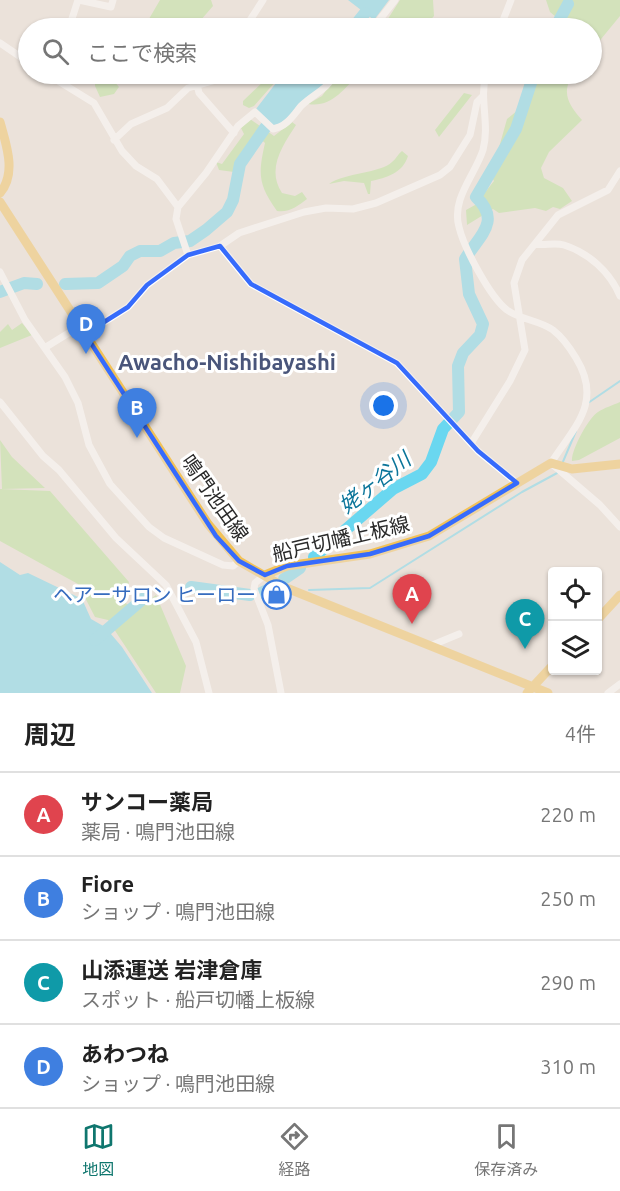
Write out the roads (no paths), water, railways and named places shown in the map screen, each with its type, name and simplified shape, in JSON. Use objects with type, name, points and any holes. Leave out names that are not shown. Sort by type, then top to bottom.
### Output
[{"type":"main road","points":[[0,122],[9,161],[6,185],[0,193]]},
{"type":"main road","name":"鳴門池田線","points":[[0,202],[208,524],[239,561],[306,597],[430,646],[530,690],[548,693]]},
{"type":"main road","points":[[550,463],[572,469],[620,464]]},
{"type":"main road","name":"船戸切幡上板線","points":[[265,575],[287,566],[370,554],[429,536],[550,463]]},
{"type":"main road","points":[[602,614],[620,595]]},
{"type":"main road","points":[[530,690],[548,670]]},
{"type":"street","points":[[72,18],[78,0],[111,7],[113,0]]},
{"type":"street","points":[[251,18],[263,0]]},
{"type":"street","points":[[381,18],[395,0]]},
{"type":"street","points":[[504,18],[511,0]]},
{"type":"street","points":[[0,43],[18,55]]},
{"type":"street","points":[[64,84],[94,103],[114,140],[136,166],[157,179],[178,207]]},
{"type":"street","points":[[114,140],[123,130],[167,108],[188,88],[197,84],[199,93],[234,133]]},
{"type":"street","points":[[188,255],[176,219],[178,207],[206,173],[216,155],[234,133],[255,112],[273,129],[282,127],[328,84]]},
{"type":"street","points":[[485,84],[483,96],[486,131],[482,152],[458,209],[458,225],[465,244],[492,293],[506,309],[553,330],[569,347],[587,380],[589,398],[581,418],[550,463],[600,505],[620,527]]},
{"type":"street","points":[[46,347],[128,307],[147,285],[188,255],[220,246],[239,233],[304,212],[326,208],[353,209],[376,203],[440,176],[450,167],[470,135],[477,102],[483,96]]},
{"type":"street","points":[[472,442],[510,381],[525,350],[514,284],[522,260],[558,215],[608,190],[620,171]]},
{"type":"street","points":[[535,244],[564,245],[585,255],[607,273],[620,296]]},
{"type":"street","points":[[220,246],[251,284],[397,363],[478,451],[517,483]]},
{"type":"street","points":[[0,272],[25,320],[46,347],[78,403],[89,445],[110,484],[149,527],[183,549],[223,565],[233,566],[239,561]]},
{"type":"street","points":[[0,402],[43,456],[59,470],[116,538],[166,585],[196,642],[209,693]]},
{"type":"street","points":[[265,575],[255,583],[254,589],[270,631],[281,693]]},
{"type":"street","points":[[430,646],[459,634]]},
{"type":"street","points":[[608,693],[620,684]]},
{"type":"water","points":[[348,0],[389,0],[376,18],[371,18]]},
{"type":"water","points":[[275,84],[324,84],[280,124],[273,125],[256,109]]},
{"type":"water","points":[[0,562],[20,575],[28,573],[82,599],[91,619],[105,627],[122,647],[152,693],[0,693]]},
{"type":"waterway","name":"姥ヶ谷川","points":[[560,18],[568,4]]},
{"type":"waterway","points":[[361,18],[365,13]]},
{"type":"waterway","name":"姥ヶ谷川","points":[[314,557],[393,489],[422,474],[431,462],[443,429],[459,412],[458,366],[463,353],[480,335],[483,324],[469,294],[465,259],[486,228],[488,221],[484,206],[476,197],[516,129],[531,84]]},
{"type":"waterway","points":[[65,284],[98,283],[123,266],[130,256],[140,251],[160,251],[174,243],[190,241],[206,230],[227,212],[233,200],[240,164],[265,128]]},
{"type":"waterway","points":[[0,292],[24,283],[37,284]]},
{"type":"waterway","points":[[588,403],[620,381]]},
{"type":"waterway","points":[[562,464],[576,431]]},
{"type":"waterway","points":[[309,590],[370,588],[522,492],[559,472]]},
{"type":"waterway","name":"姥ヶ谷川","points":[[284,579],[300,568]]},
{"type":"waterway","name":"姥ヶ谷川","points":[[191,587],[250,595]]},
{"type":"waterway","name":"姥ヶ谷川","points":[[261,593],[269,589]]},
{"type":"waterway","name":"姥ヶ谷川","points":[[95,640],[144,598]]},
{"type":"place","name":"あわつね","points":[[86,354]]},
{"type":"place","name":"Fiore","points":[[137,438]]},
{"type":"place","name":"ヘアーサロン ヒーロー","points":[[277,595]]},
{"type":"place","name":"サンコー薬局","points":[[412,624]]},
{"type":"place","name":"山添運送 岩津倉庫","points":[[525,649]]},
{"type":"district","name":"Awacho-Nishibayashi","points":[[227,362]]}]
